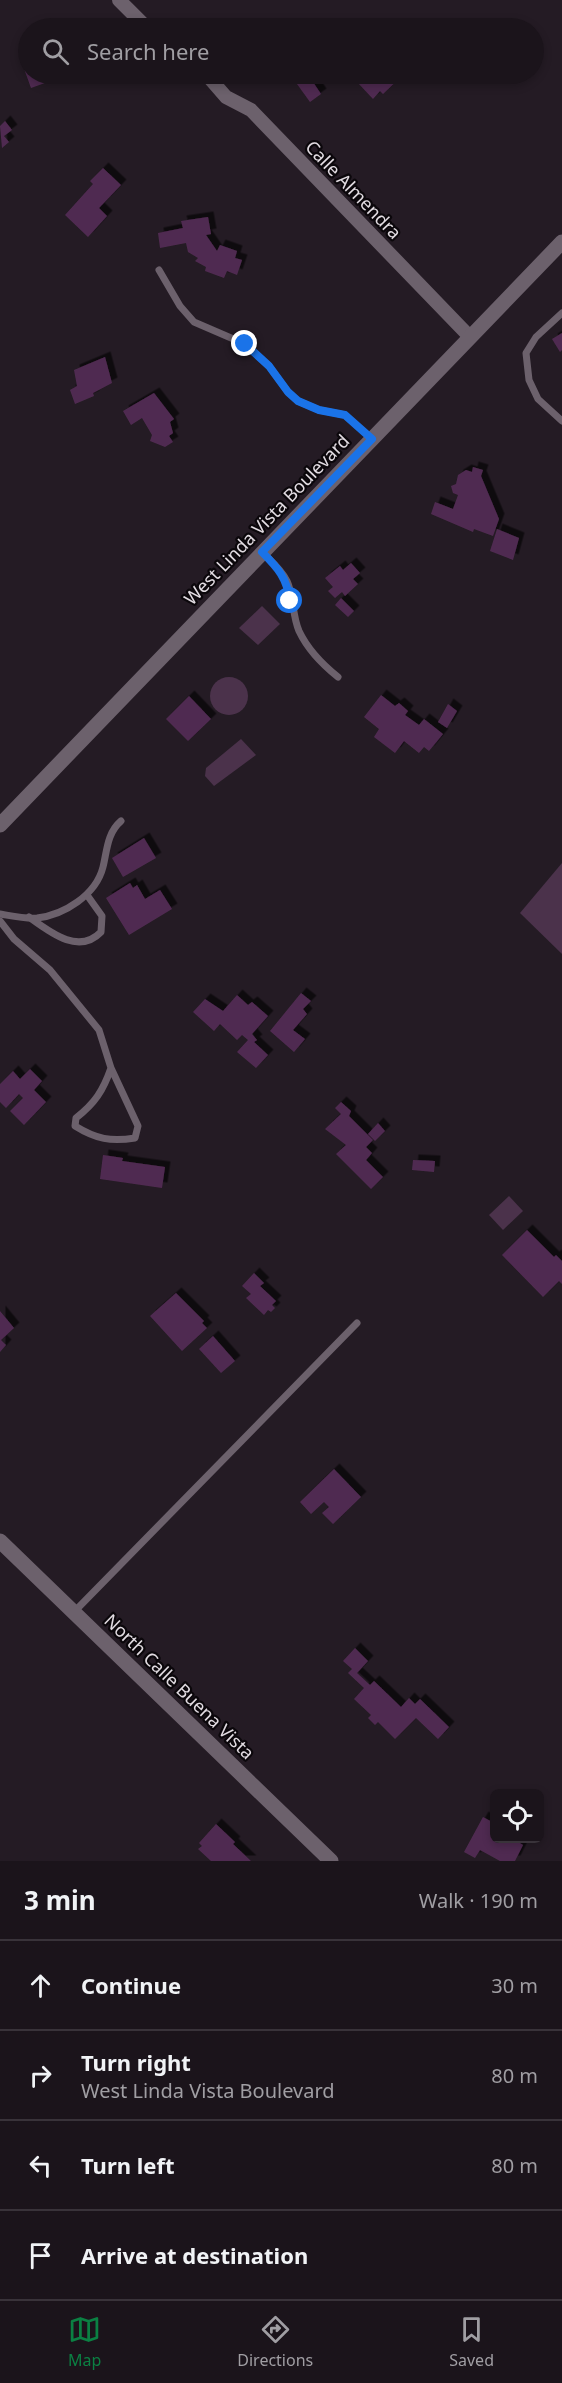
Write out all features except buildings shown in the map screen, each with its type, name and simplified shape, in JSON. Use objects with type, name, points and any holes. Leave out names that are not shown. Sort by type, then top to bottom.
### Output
[{"type":"street","points":[[119,0],[137,18]]},
{"type":"street","name":"Calle Almendra","points":[[215,84],[226,97],[251,110],[470,337]]},
{"type":"street","name":"West Linda Vista Boulevard","points":[[0,825],[561,244]]},
{"type":"street","name":"North Calle Buena Vista","points":[[0,1541],[331,1861]]},
{"type":"lane","points":[[159,270],[180,306],[194,322],[245,344],[269,366],[288,392],[298,401],[319,410],[345,415],[372,439]]},
{"type":"lane","points":[[562,313],[536,337],[526,353],[529,380],[538,399],[562,421]]},
{"type":"lane","points":[[262,552],[280,570],[288,583],[293,614],[299,632],[324,665],[338,677]]},
{"type":"lane","points":[[0,914],[38,918],[80,901],[94,888],[103,869],[106,847],[114,827],[121,821]]},
{"type":"lane","points":[[29,917],[67,940],[81,944],[93,940],[101,932],[102,916],[87,895]]},
{"type":"lane","points":[[0,921],[14,939],[50,970],[93,1020],[99,1030],[111,1068],[138,1126],[135,1138],[114,1141],[92,1137],[75,1126],[76,1118],[93,1105],[102,1092],[111,1068]]},
{"type":"lane","points":[[74,1612],[357,1323]]},
{"type":"shaded area","points":[[262,606],[280,624],[258,645],[239,628]]},
{"type":"shaded area","points":[[229,677],[243,682],[248,696],[243,710],[229,715],[215,710],[210,696],[215,682]]},
{"type":"shaded area","points":[[241,739],[256,755],[214,786],[205,776],[206,768]]},
{"type":"shaded area","points":[[562,863],[562,954],[520,913]]},
{"type":"shaded area","points":[[509,1196],[523,1211],[503,1230],[489,1215]]},
{"type":"route","points":[[245,344],[258,354],[298,401],[319,410],[345,415],[372,439],[262,552],[280,570],[288,583],[290,601]]}]
